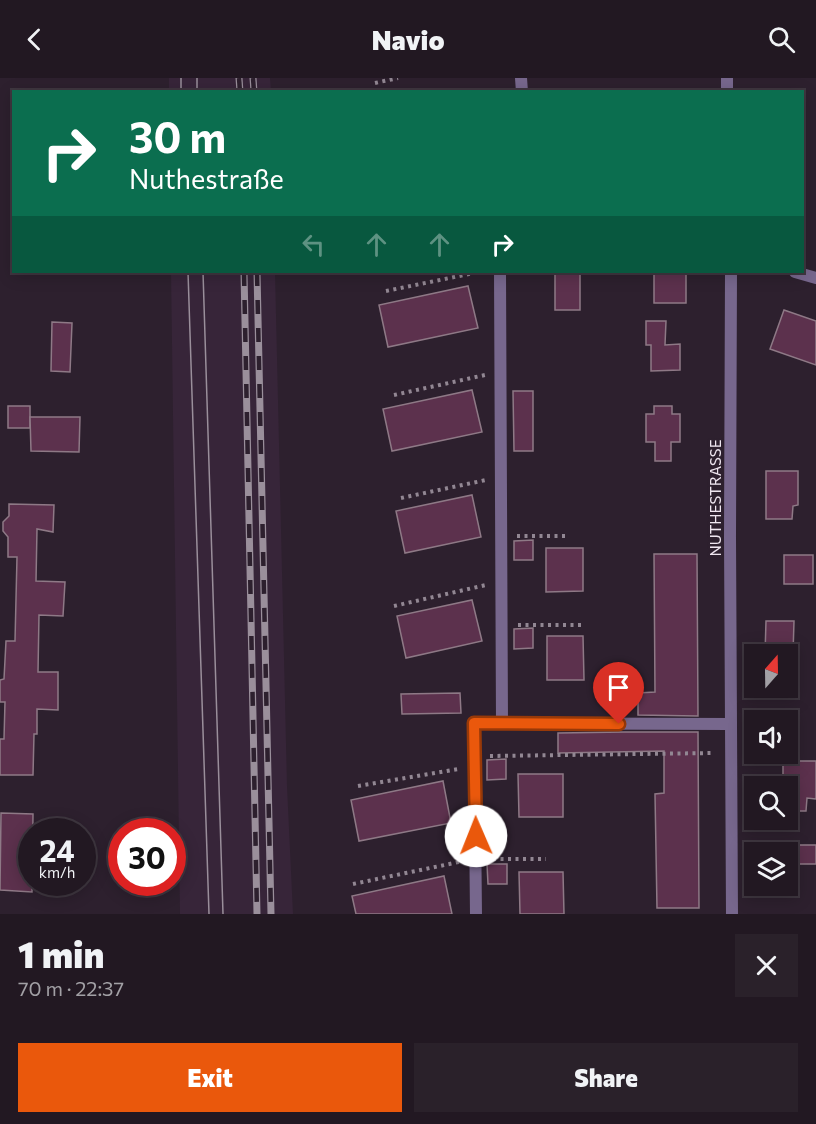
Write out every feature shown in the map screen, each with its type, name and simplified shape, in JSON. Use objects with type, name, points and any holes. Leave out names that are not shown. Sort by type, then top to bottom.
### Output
[{"type":"street","points":[[500,273],[502,724]]},
{"type":"street","name":"NUTHESTRASSE","points":[[731,273],[732,914]]},
{"type":"street","points":[[798,273],[816,279]]},
{"type":"street","points":[[476,914],[474,723],[731,724]]},
{"type":"path","points":[[375,83],[398,78]]},
{"type":"path","points":[[386,291],[474,273]]},
{"type":"path","points":[[394,395],[500,371]]},
{"type":"path","points":[[401,498],[501,476]]},
{"type":"path","points":[[501,536],[568,536]]},
{"type":"path","points":[[394,606],[502,581]]},
{"type":"path","points":[[502,624],[581,625]]},
{"type":"path","points":[[358,786],[475,761],[713,753]]},
{"type":"path","points":[[353,884],[476,859],[546,859]]},
{"type":"shaded area","points":[[169,78],[270,78],[271,90],[169,90]]},
{"type":"shaded area","points":[[171,273],[275,273],[287,786],[293,914],[180,914],[180,896],[186,896],[186,818],[179,818]]},
{"type":"building","points":[[555,273],[580,273],[580,310],[555,310]]},
{"type":"building","points":[[654,273],[686,273],[686,303],[654,303]]},
{"type":"building","points":[[468,286],[478,328],[388,347],[379,305]]},
{"type":"building","points":[[784,310],[816,321],[816,365],[770,349]]},
{"type":"building","points":[[646,321],[666,321],[665,345],[680,344],[680,370],[651,371],[651,345],[646,345]]},
{"type":"building","points":[[52,322],[72,323],[70,372],[51,371]]},
{"type":"building","points":[[472,390],[482,432],[392,451],[383,409]]},
{"type":"building","points":[[513,391],[533,391],[533,451],[514,451]]},
{"type":"building","points":[[8,406],[30,406],[30,428],[8,428]]},
{"type":"building","points":[[654,406],[672,406],[672,414],[680,414],[680,442],[671,442],[671,461],[655,461],[655,442],[646,442],[646,414],[654,414]]},
{"type":"building","points":[[30,417],[80,417],[79,452],[31,451]]},
{"type":"building","points":[[766,471],[798,471],[798,505],[793,506],[792,519],[766,519]]},
{"type":"building","points":[[472,495],[481,537],[405,553],[396,511]]},
{"type":"building","points":[[9,504],[54,505],[53,532],[37,529],[36,581],[65,582],[63,616],[39,615],[38,672],[58,672],[58,710],[37,709],[33,775],[0,775],[0,739],[4,739],[5,702],[0,702],[0,680],[4,679],[6,641],[15,641],[17,557],[8,557],[8,537],[3,531],[3,522],[9,516]]},
{"type":"building","points":[[533,540],[533,560],[514,560],[514,541]]},
{"type":"building","points":[[546,548],[583,548],[583,591],[546,592]]},
{"type":"building","points":[[654,554],[697,554],[698,716],[638,715],[638,693],[655,692]]},
{"type":"building","points":[[784,555],[813,555],[813,584],[784,584]]},
{"type":"building","points":[[472,600],[482,641],[406,658],[397,616]]},
{"type":"building","points":[[766,621],[794,621],[793,644],[765,644]]},
{"type":"building","points":[[533,628],[533,648],[514,649],[514,629]]},
{"type":"building","points":[[547,636],[583,636],[584,680],[547,680]]},
{"type":"building","points":[[460,693],[461,713],[402,714],[401,694]]},
{"type":"building","points":[[698,732],[699,908],[657,908],[655,794],[664,793],[664,751],[558,753],[558,733]]},
{"type":"building","points":[[506,759],[506,779],[487,780],[487,760]]},
{"type":"building","points":[[816,761],[816,799],[807,798],[806,811],[798,811],[798,776],[783,776],[783,764]]},
{"type":"building","points":[[518,774],[563,774],[563,817],[519,817]]},
{"type":"building","points":[[443,781],[451,823],[359,841],[351,800]]},
{"type":"building","points":[[1,813],[33,814],[33,818],[18,818],[18,891],[0,890]]},
{"type":"building","points":[[798,845],[816,845],[816,864],[798,864]]},
{"type":"building","points":[[487,864],[507,864],[507,884],[488,884]]},
{"type":"building","points":[[519,872],[563,872],[564,914],[520,914]]},
{"type":"building","points":[[444,876],[452,914],[356,914],[352,896]]},
{"type":"tram line","points":[[181,78],[181,90]]},
{"type":"tram line","points":[[197,78],[197,90]]},
{"type":"tram line","points":[[188,273],[209,914]]},
{"type":"tram line","points":[[203,273],[223,914]]},
{"type":"railway","points":[[239,78],[240,90]]},
{"type":"railway","points":[[253,78],[254,90]]},
{"type":"railway","points":[[244,273],[257,914]]},
{"type":"railway","points":[[257,273],[271,914]]},
{"type":"route","points":[[476,836],[474,723],[619,724]]}]
